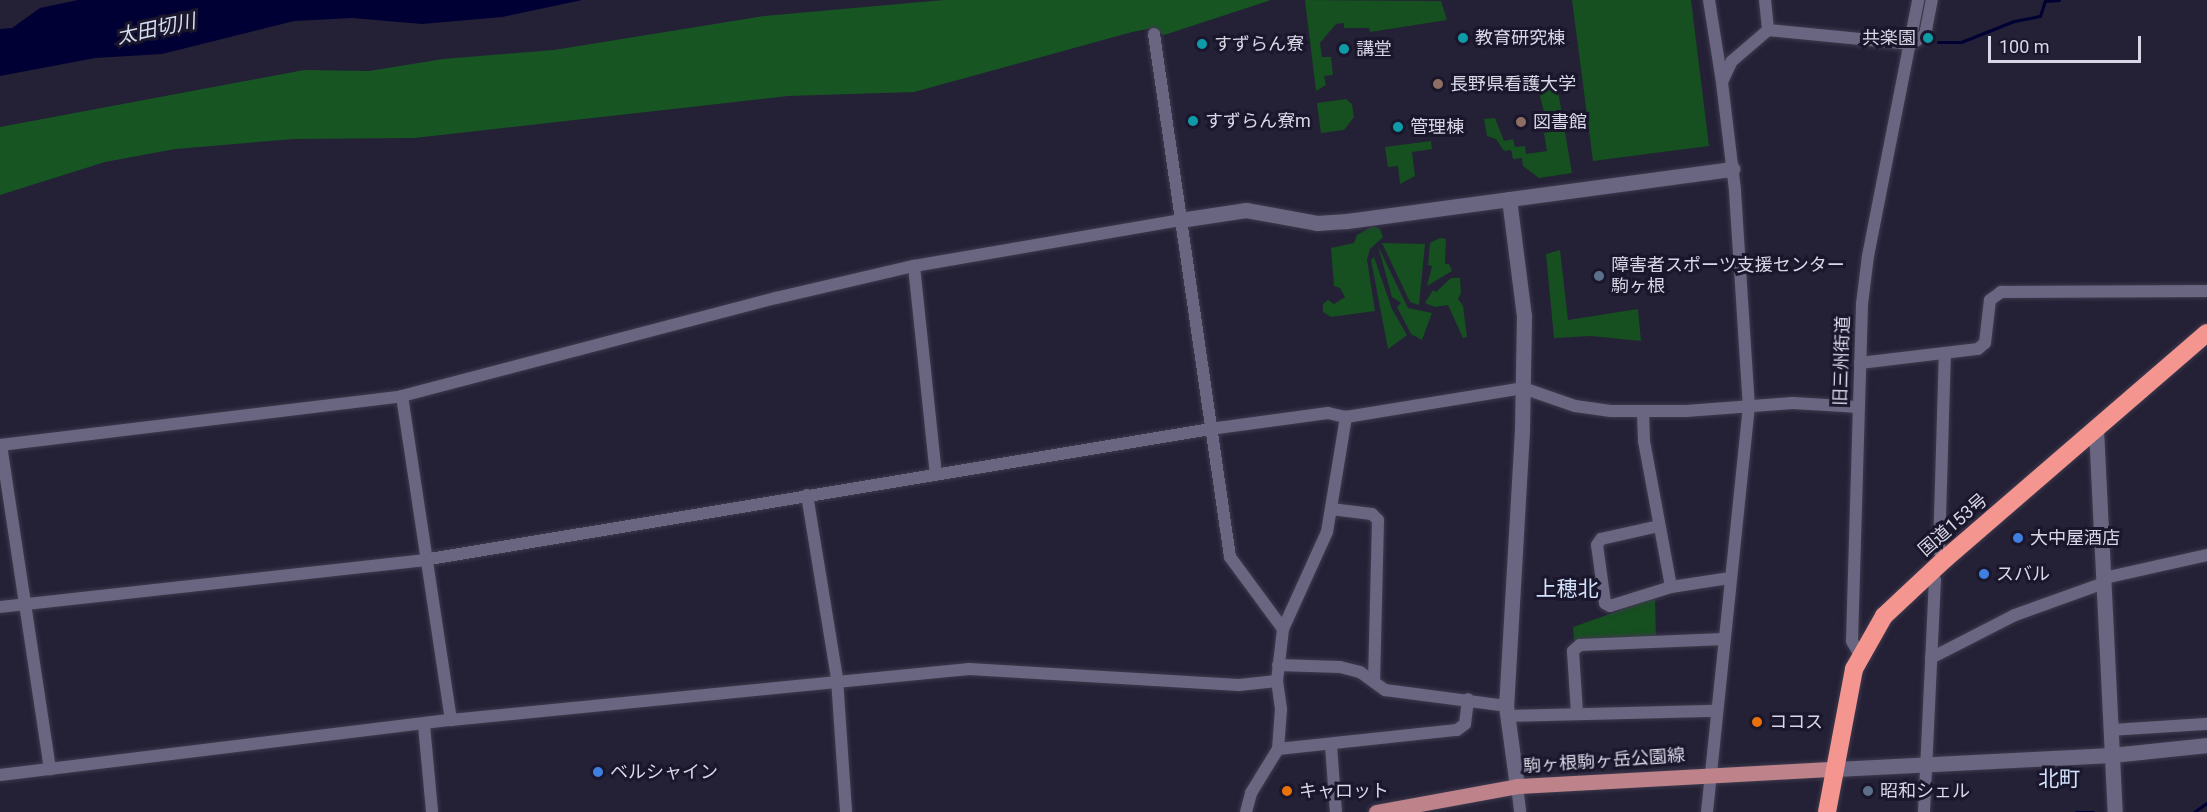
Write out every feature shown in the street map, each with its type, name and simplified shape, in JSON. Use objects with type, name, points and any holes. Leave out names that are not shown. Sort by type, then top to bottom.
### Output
[{"type":"highway","name":"国道153号","points":[[1827,812],[1850,685],[1860,654],[1884,616],[1929,573],[2207,333]]},
{"type":"main road","name":"駒ヶ根駒ヶ岳公園線","points":[[1376,812],[1516,786],[1836,769]]},
{"type":"street","points":[[1707,812],[1749,408],[1733,169],[1709,0]]},
{"type":"street","points":[[1765,0],[1768,30]]},
{"type":"street","name":"旧三州街道","points":[[1860,654],[1852,641],[1858,407],[1868,256],[1918,0]]},
{"type":"street","points":[[1722,82],[1732,61],[1768,30],[1911,44],[1925,35],[1932,0]]},
{"type":"street","points":[[1154,34],[1230,557],[1283,629]]},
{"type":"street","points":[[50,769],[1,445],[402,396],[776,298],[914,266],[1180,220],[1246,210],[1317,223],[1347,221],[1733,169]]},
{"type":"street","points":[[1509,199],[1524,316],[1523,388],[1506,711],[1520,812]]},
{"type":"street","points":[[914,266],[936,474]]},
{"type":"street","points":[[1860,363],[1978,349],[1984,343],[1990,300],[2001,292],[2207,291]]},
{"type":"street","points":[[1945,353],[1939,551],[1945,559]]},
{"type":"street","points":[[0,607],[26,606],[424,560],[1210,429],[1328,413],[1346,417],[1523,388],[1575,406],[1643,412],[1749,408],[1793,403],[1858,407]]},
{"type":"street","points":[[402,396],[424,560],[452,720]]},
{"type":"street","points":[[1643,412],[1659,526],[1671,587]]},
{"type":"street","points":[[1246,812],[1251,793],[1278,749],[1281,709],[1277,681],[1283,629],[1327,532],[1346,417]]},
{"type":"street","points":[[2096,429],[2115,812]]},
{"type":"street","points":[[807,495],[837,679],[846,812]]},
{"type":"street","points":[[1331,508],[1372,514],[1378,520],[1374,682]]},
{"type":"street","points":[[1659,526],[1601,539],[1597,545],[1605,603],[1610,606],[1671,587],[1730,578]]},
{"type":"street","points":[[1932,658],[2015,615],[2104,581],[2207,555]]},
{"type":"street","points":[[1924,812],[1935,580],[1929,573]]},
{"type":"street","points":[[1577,712],[1573,651],[1580,645],[1724,639]]},
{"type":"street","points":[[1278,665],[1340,667],[1360,672],[1385,690],[1468,699],[1506,711],[1717,711]]},
{"type":"street","points":[[0,775],[452,720],[837,679],[969,669],[1239,685],[1277,681]]},
{"type":"street","points":[[1278,749],[1331,746],[1456,730],[1465,724],[1468,699]]},
{"type":"street","points":[[2111,730],[2207,724]]},
{"type":"street","points":[[424,725],[432,812]]},
{"type":"street","points":[[1331,746],[1336,812]]},
{"type":"street","points":[[1836,769],[2112,755],[2207,746]]},
{"type":"green space","points":[[944,0],[1271,0],[1164,35],[1153,28],[1132,32],[914,92],[788,96],[414,138],[294,139],[175,149],[105,162],[0,195],[0,127],[304,70],[369,71],[443,59],[554,50],[764,16]]},
{"type":"green space","points":[[1305,0],[1441,1],[1447,20],[1370,32],[1369,28],[1344,28],[1344,23],[1336,24],[1320,43],[1322,57],[1331,57],[1333,75],[1324,76],[1326,85],[1316,91]]},
{"type":"green space","points":[[1572,0],[1691,0],[1709,146],[1593,161]]},
{"type":"green space","points":[[1557,85],[1572,173],[1539,178],[1523,166],[1522,158],[1513,159],[1511,150],[1504,151],[1496,139],[1487,136],[1484,119],[1495,118],[1504,141],[1513,139],[1515,147],[1525,146],[1526,154],[1547,151],[1544,133],[1549,132],[1538,88]]},
{"type":"green space","points":[[1346,99],[1352,104],[1354,117],[1344,130],[1321,133],[1317,103]]},
{"type":"green space","points":[[1431,141],[1432,149],[1412,152],[1415,176],[1400,184],[1398,166],[1388,167],[1385,147]]},
{"type":"green space","points":[[1373,226],[1380,229],[1383,237],[1370,249],[1367,260],[1375,311],[1331,317],[1323,312],[1323,304],[1328,300],[1334,304],[1345,297],[1340,288],[1334,286],[1331,248],[1354,243],[1357,235]]},
{"type":"green space","points":[[1440,238],[1446,239],[1445,264],[1449,264],[1452,271],[1427,286],[1432,266],[1428,265],[1430,243]]},
{"type":"green space","points":[[1382,243],[1425,244],[1419,305],[1410,302]]},
{"type":"green space","points":[[1378,246],[1408,308],[1432,313],[1422,340],[1411,334],[1397,307],[1401,303],[1392,297]]},
{"type":"green space","points":[[1560,250],[1568,320],[1638,309],[1641,341],[1591,336],[1554,338],[1546,254]]},
{"type":"green space","points":[[1374,257],[1392,309],[1407,335],[1388,349],[1371,260]]},
{"type":"green space","points":[[1451,278],[1460,278],[1461,293],[1458,299],[1463,306],[1467,337],[1463,338],[1448,305],[1435,307],[1425,303],[1433,290],[1436,292]]},
{"type":"green space","points":[[1655,598],[1656,638],[1574,640],[1573,627]]},
{"type":"water","name":"太田切川","points":[[78,0],[582,0],[502,17],[422,24],[352,18],[294,21],[162,54],[95,58],[0,76],[0,29],[12,28],[40,8]]},
{"type":"waterway","points":[[1938,42],[1961,42],[2014,21],[2040,16],[2045,1],[2059,0]]},
{"type":"waterway","points":[[2194,812],[2207,803]]},
{"type":"waterway","points":[[2076,812],[2093,812]]},
{"type":"place","name":"教育研究棟","points":[[1463,38]]},
{"type":"place","name":"共楽園","points":[[1928,38]]},
{"type":"place","name":"すずらん寮","points":[[1202,44]]},
{"type":"place","name":"講堂","points":[[1344,49]]},
{"type":"place","name":"長野県看護大学","points":[[1438,84]]},
{"type":"place","name":"すずらん寮m","points":[[1193,121]]},
{"type":"place","name":"図書館","points":[[1521,122]]},
{"type":"place","name":"管理棟","points":[[1398,127]]},
{"type":"place","name":"障害者スポーツ支援センター 駒ヶ根","points":[[1599,276]]},
{"type":"place","name":"大中屋酒店","points":[[2018,538]]},
{"type":"place","name":"スバル","points":[[1984,574]]},
{"type":"place","name":"ココス","points":[[1757,722]]},
{"type":"place","name":"ベルシャイン","points":[[598,772]]},
{"type":"place","name":"キャロット","points":[[1287,791]]},
{"type":"place","name":"昭和シェル","points":[[1868,791]]},
{"type":"district","name":"上穂北","points":[[1567,589]]},
{"type":"district","name":"北町","points":[[2059,779]]}]
